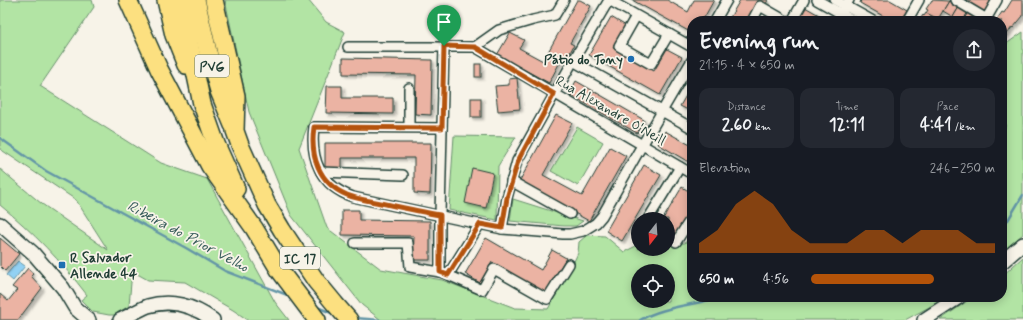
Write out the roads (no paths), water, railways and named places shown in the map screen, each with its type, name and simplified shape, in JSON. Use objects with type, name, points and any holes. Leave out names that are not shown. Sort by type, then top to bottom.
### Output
[{"type":"highway","points":[[128,0],[158,69],[210,166],[254,228]]},
{"type":"highway","points":[[166,0],[174,35],[202,104]]},
{"type":"highway","name":"PVG","points":[[180,0],[202,104],[224,163],[254,228]]},
{"type":"highway","name":"PVG","points":[[196,0],[206,45],[219,91],[235,131]]},
{"type":"highway","points":[[214,0],[236,96],[235,131]]},
{"type":"highway","name":"IC 17","points":[[235,131],[267,205],[305,266],[349,320]]},
{"type":"highway","name":"IC 17","points":[[254,228],[280,272],[317,320]]},
{"type":"street","points":[[348,47],[475,47],[500,30],[554,15],[564,0]]},
{"type":"street","points":[[502,228],[511,181],[518,161],[554,94],[609,0],[687,45]]},
{"type":"street","points":[[718,16],[727,0]]},
{"type":"street","points":[[795,16],[804,0]]},
{"type":"street","points":[[817,0],[859,16]]},
{"type":"street","points":[[835,0],[843,10]]},
{"type":"street","points":[[911,16],[919,0]]},
{"type":"street","points":[[955,0],[980,16]]},
{"type":"street","points":[[988,16],[997,0]]},
{"type":"street","points":[[755,16],[760,6],[777,16]]},
{"type":"street","points":[[636,16],[619,46],[651,64],[669,34]]},
{"type":"street","points":[[444,46],[440,215],[444,273]]},
{"type":"street","name":"Rua Alexandre O'Neill","points":[[475,47],[687,171]]},
{"type":"street","points":[[573,61],[687,125]]},
{"type":"street","points":[[442,128],[314,127],[312,139],[314,158],[321,172],[334,187],[347,195],[502,228],[570,234],[584,231],[602,216],[687,68]]},
{"type":"street","points":[[409,88],[409,127]]},
{"type":"street","points":[[652,212],[680,167]]},
{"type":"street","points":[[321,172],[403,175]]},
{"type":"street","points":[[511,181],[570,214]]},
{"type":"street","points":[[0,224],[33,253],[49,271],[63,288],[75,314],[89,320]]},
{"type":"street","points":[[444,273],[480,224]]},
{"type":"street","points":[[676,242],[687,225]]},
{"type":"street","points":[[355,243],[408,243],[410,267],[444,273],[482,290],[494,269],[547,299],[569,264]]},
{"type":"street","points":[[1007,258],[1023,244]]},
{"type":"street","points":[[924,320],[951,302]]},
{"type":"street","points":[[126,318],[147,307],[158,304],[176,304],[191,308],[213,320]]},
{"type":"water","points":[[18,261],[25,266],[13,281],[6,275]]},
{"type":"waterway","name":"Ribeira do Prior Velho","points":[[0,138],[46,171],[225,271],[290,296]]},
{"type":"waterway","name":"Ribeira do Prior Velho","points":[[1007,221],[1023,195]]},
{"type":"waterway","name":"Ribeira do Prior Velho","points":[[640,320],[649,315],[669,309],[700,302]]},
{"type":"waterway","name":"Ribeira do Prior Velho","points":[[317,307],[334,314]]},
{"type":"waterway","name":"Ribeira do Prior Velho","points":[[355,318],[380,320]]},
{"type":"place","name":"Pátio do Tony","points":[[631,59]]},
{"type":"place","name":"R Salvador Allende 44","points":[[62,265]]}]
